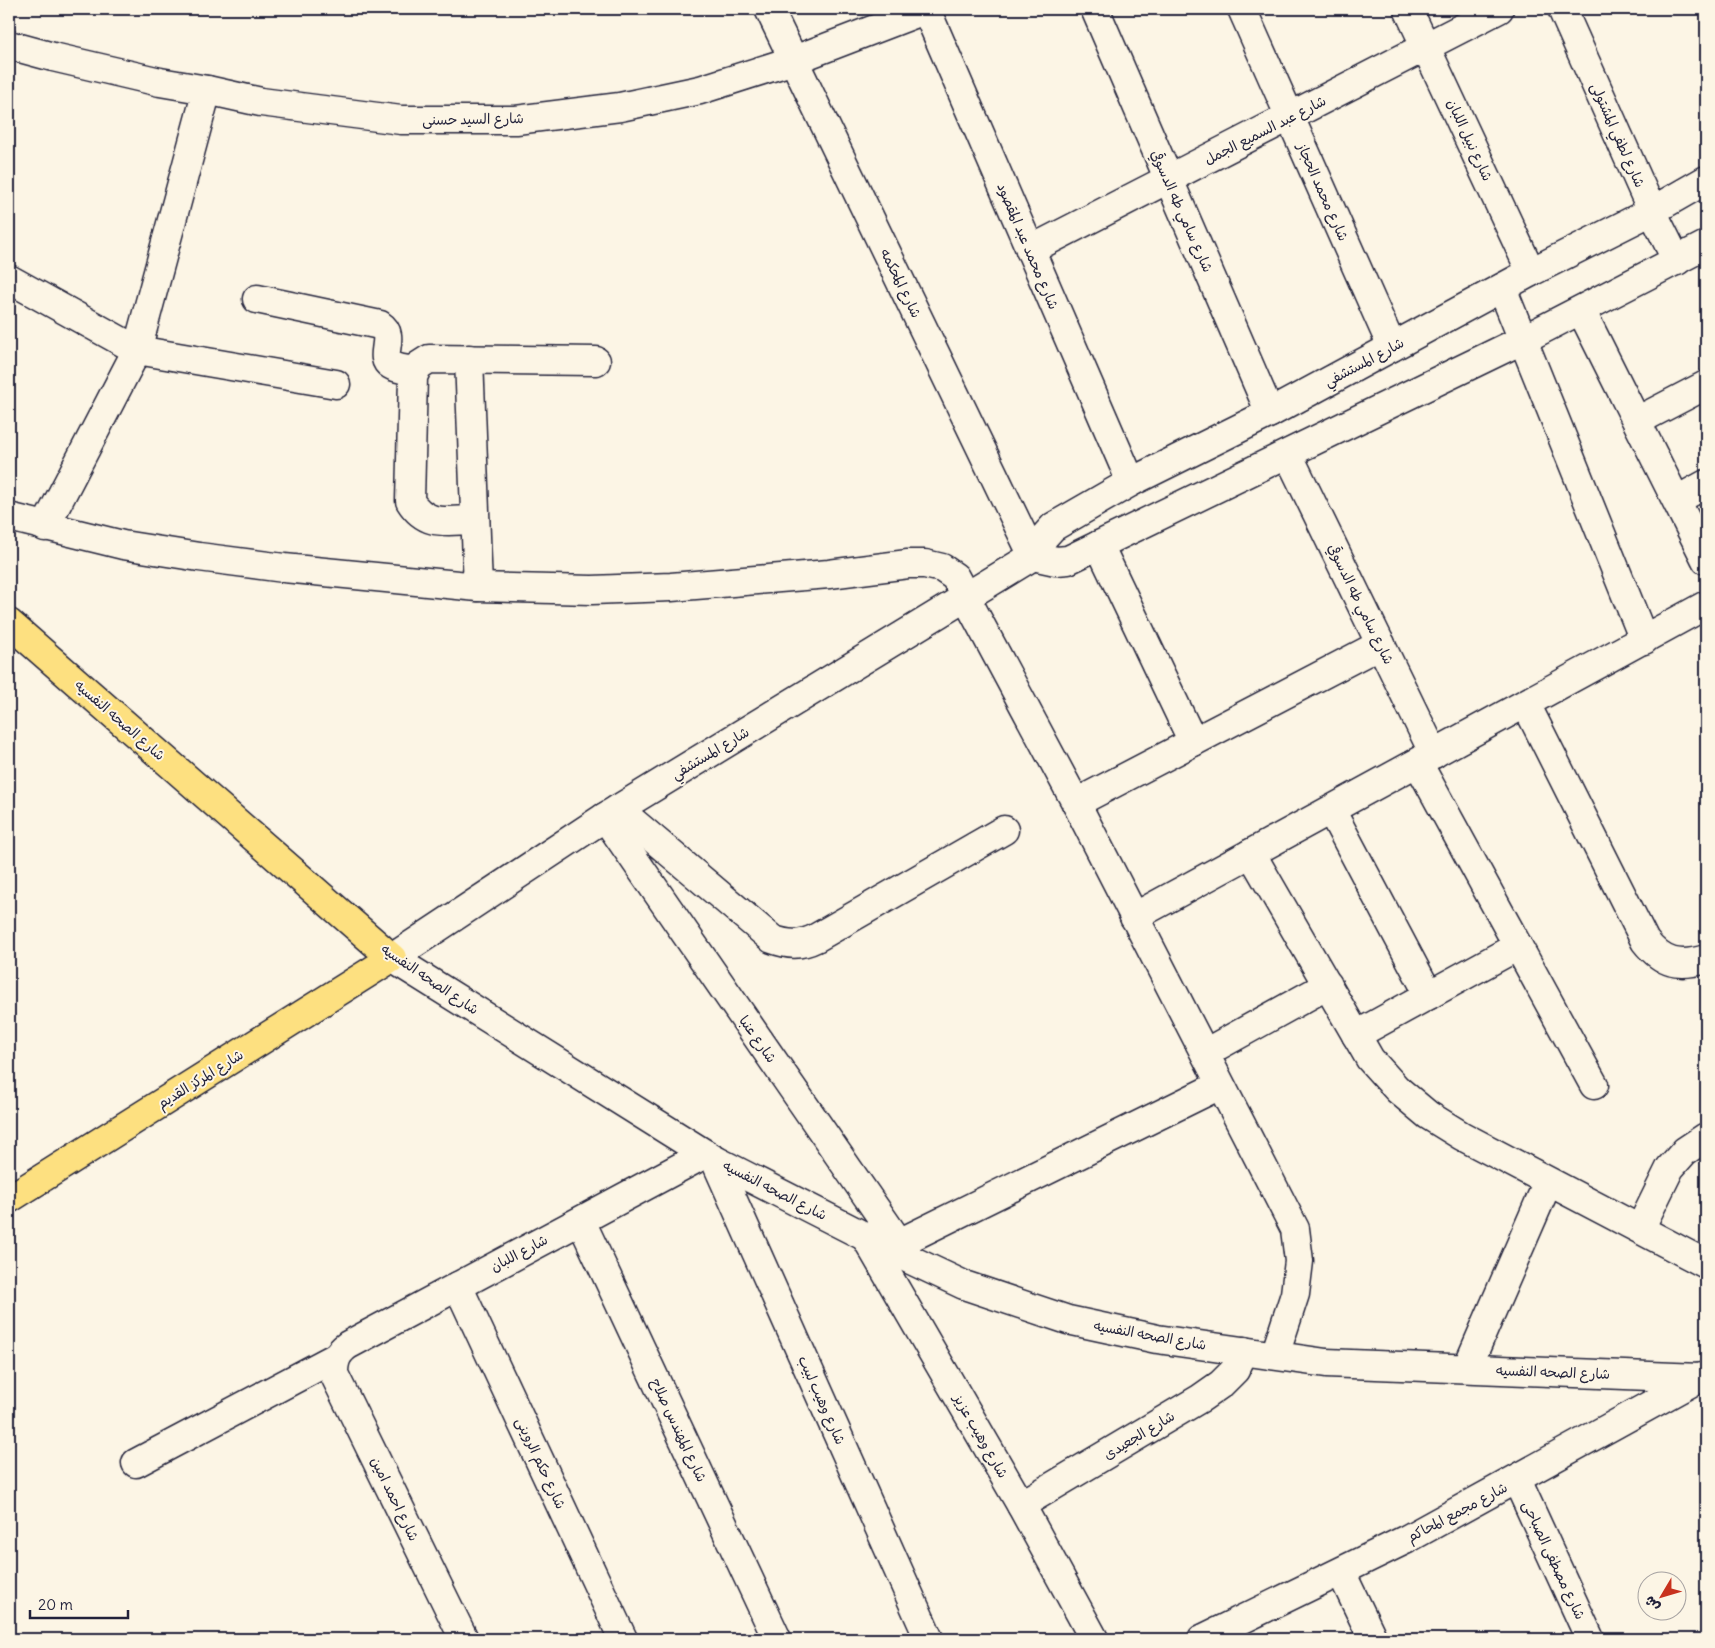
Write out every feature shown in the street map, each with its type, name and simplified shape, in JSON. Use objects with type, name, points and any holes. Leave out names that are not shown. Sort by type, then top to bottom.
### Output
[{"type":"main road","name":"شارع الصحه النفسيه","points":[[9,623],[392,958]]},
{"type":"main road","name":"شارع المركز القديم","points":[[9,1199],[392,958]]},
{"type":"street","name":"شارع المحكمه","points":[[769,9],[1033,556]]},
{"type":"street","name":"شارع السيد حسنى","points":[[9,45],[53,58],[261,102],[402,120],[516,120],[629,106],[700,90],[794,60],[926,9]]},
{"type":"street","name":"شارع محمد عبد المقصود","points":[[926,9],[1131,482]]},
{"type":"street","name":"شارع سامي طه الدسوقي","points":[[1094,9],[1270,413]]},
{"type":"street","name":"شارع محمد الحجاز","points":[[1242,9],[1392,347]]},
{"type":"street","name":"شارع نبيل اللبان","points":[[1408,9],[1531,272]]},
{"type":"street","name":"شارع عبد السميع الجمل","points":[[1030,250],[1499,9]]},
{"type":"street","name":"شارع لطفي المشتولى","points":[[1562,9],[1652,211],[1677,261]]},
{"type":"street","points":[[45,527],[137,350],[207,90]]},
{"type":"street","name":"شارع المستشفي","points":[[392,958],[612,813],[1033,556],[1044,537],[1053,527],[1131,482],[1270,413],[1531,272],[1652,211],[1706,180]]},
{"type":"street","points":[[1033,556],[1056,561],[1068,560],[1522,340],[1706,246]]},
{"type":"street","points":[[9,279],[137,350],[336,384]]},
{"type":"street","points":[[1502,288],[1644,640]]},
{"type":"street","points":[[258,299],[380,325],[384,327],[388,337],[385,354],[391,366],[415,371]]},
{"type":"street","points":[[1582,310],[1706,560]]},
{"type":"street","points":[[475,520],[432,520],[416,510],[410,501],[413,377],[418,366],[429,359],[596,361]]},
{"type":"street","points":[[469,359],[478,587]]},
{"type":"street","points":[[1637,421],[1706,385]]},
{"type":"street","name":"شارع سامي طه الدسوقي","points":[[1288,454],[1380,644],[1426,758],[1518,946],[1594,1085]]},
{"type":"street","points":[[1677,500],[1706,484]]},
{"type":"street","points":[[9,517],[123,545],[199,557],[284,568],[478,587],[592,590],[671,588],[810,576],[908,564],[925,564],[942,568],[955,577],[966,597],[1076,804],[1295,1229],[1299,1261],[1295,1294],[1275,1355]]},
{"type":"street","points":[[1099,544],[1193,742]]},
{"type":"street","points":[[1134,916],[1706,605]]},
{"type":"street","points":[[1076,804],[1380,644]]},
{"type":"street","points":[[1526,704],[1645,941],[1653,952],[1665,959],[1678,963],[1692,963],[1706,959]]},
{"type":"street","points":[[1331,810],[1429,995]]},
{"type":"street","points":[[612,813],[772,939],[794,945],[806,943],[816,938],[1004,830]]},
{"type":"street","name":"شارع عنبا","points":[[612,813],[905,1252]]},
{"type":"street","points":[[1251,853],[1370,1059],[1397,1089],[1428,1115],[1462,1136],[1706,1264]]},
{"type":"street","points":[[1356,1035],[1518,946]]},
{"type":"street","name":"شارع الصحه النفسيه","points":[[392,958],[710,1157],[865,1236],[905,1252],[964,1285],[1068,1320],[1157,1339],[1326,1362],[1703,1376]]},
{"type":"street","points":[[1205,1053],[1328,985]]},
{"type":"street","points":[[905,1252],[1220,1084]]},
{"type":"street","points":[[1640,1230],[1670,1168],[1685,1151],[1706,1137]]},
{"type":"street","name":"شارع اللبان","points":[[136,1463],[336,1357],[348,1345],[581,1220],[710,1157]]},
{"type":"street","name":"شارع وهيب لبيب","points":[[710,1157],[929,1639]]},
{"type":"street","points":[[1467,1368],[1548,1182]]},
{"type":"street","name":"شارع المهندس صلاح","points":[[581,1220],[777,1639]]},
{"type":"street","name":"شارع وهيب عزيز","points":[[865,1236],[1021,1505],[1094,1639]]},
{"type":"street","name":"شارع حكم الروينى","points":[[458,1286],[624,1639]]},
{"type":"street","name":"شارع الجعيدى","points":[[1021,1505],[1201,1398],[1221,1384],[1235,1370],[1244,1351]]},
{"type":"street","name":"شارع احمد امين","points":[[336,1357],[334,1374],[464,1639]]},
{"type":"street","name":"شارع مجمع المحاكم","points":[[1202,1639],[1407,1540],[1703,1376]]},
{"type":"street","name":"شارع مصطفى الصباحى","points":[[1517,1480],[1590,1639]]},
{"type":"street","points":[[1342,1572],[1373,1639]]}]
